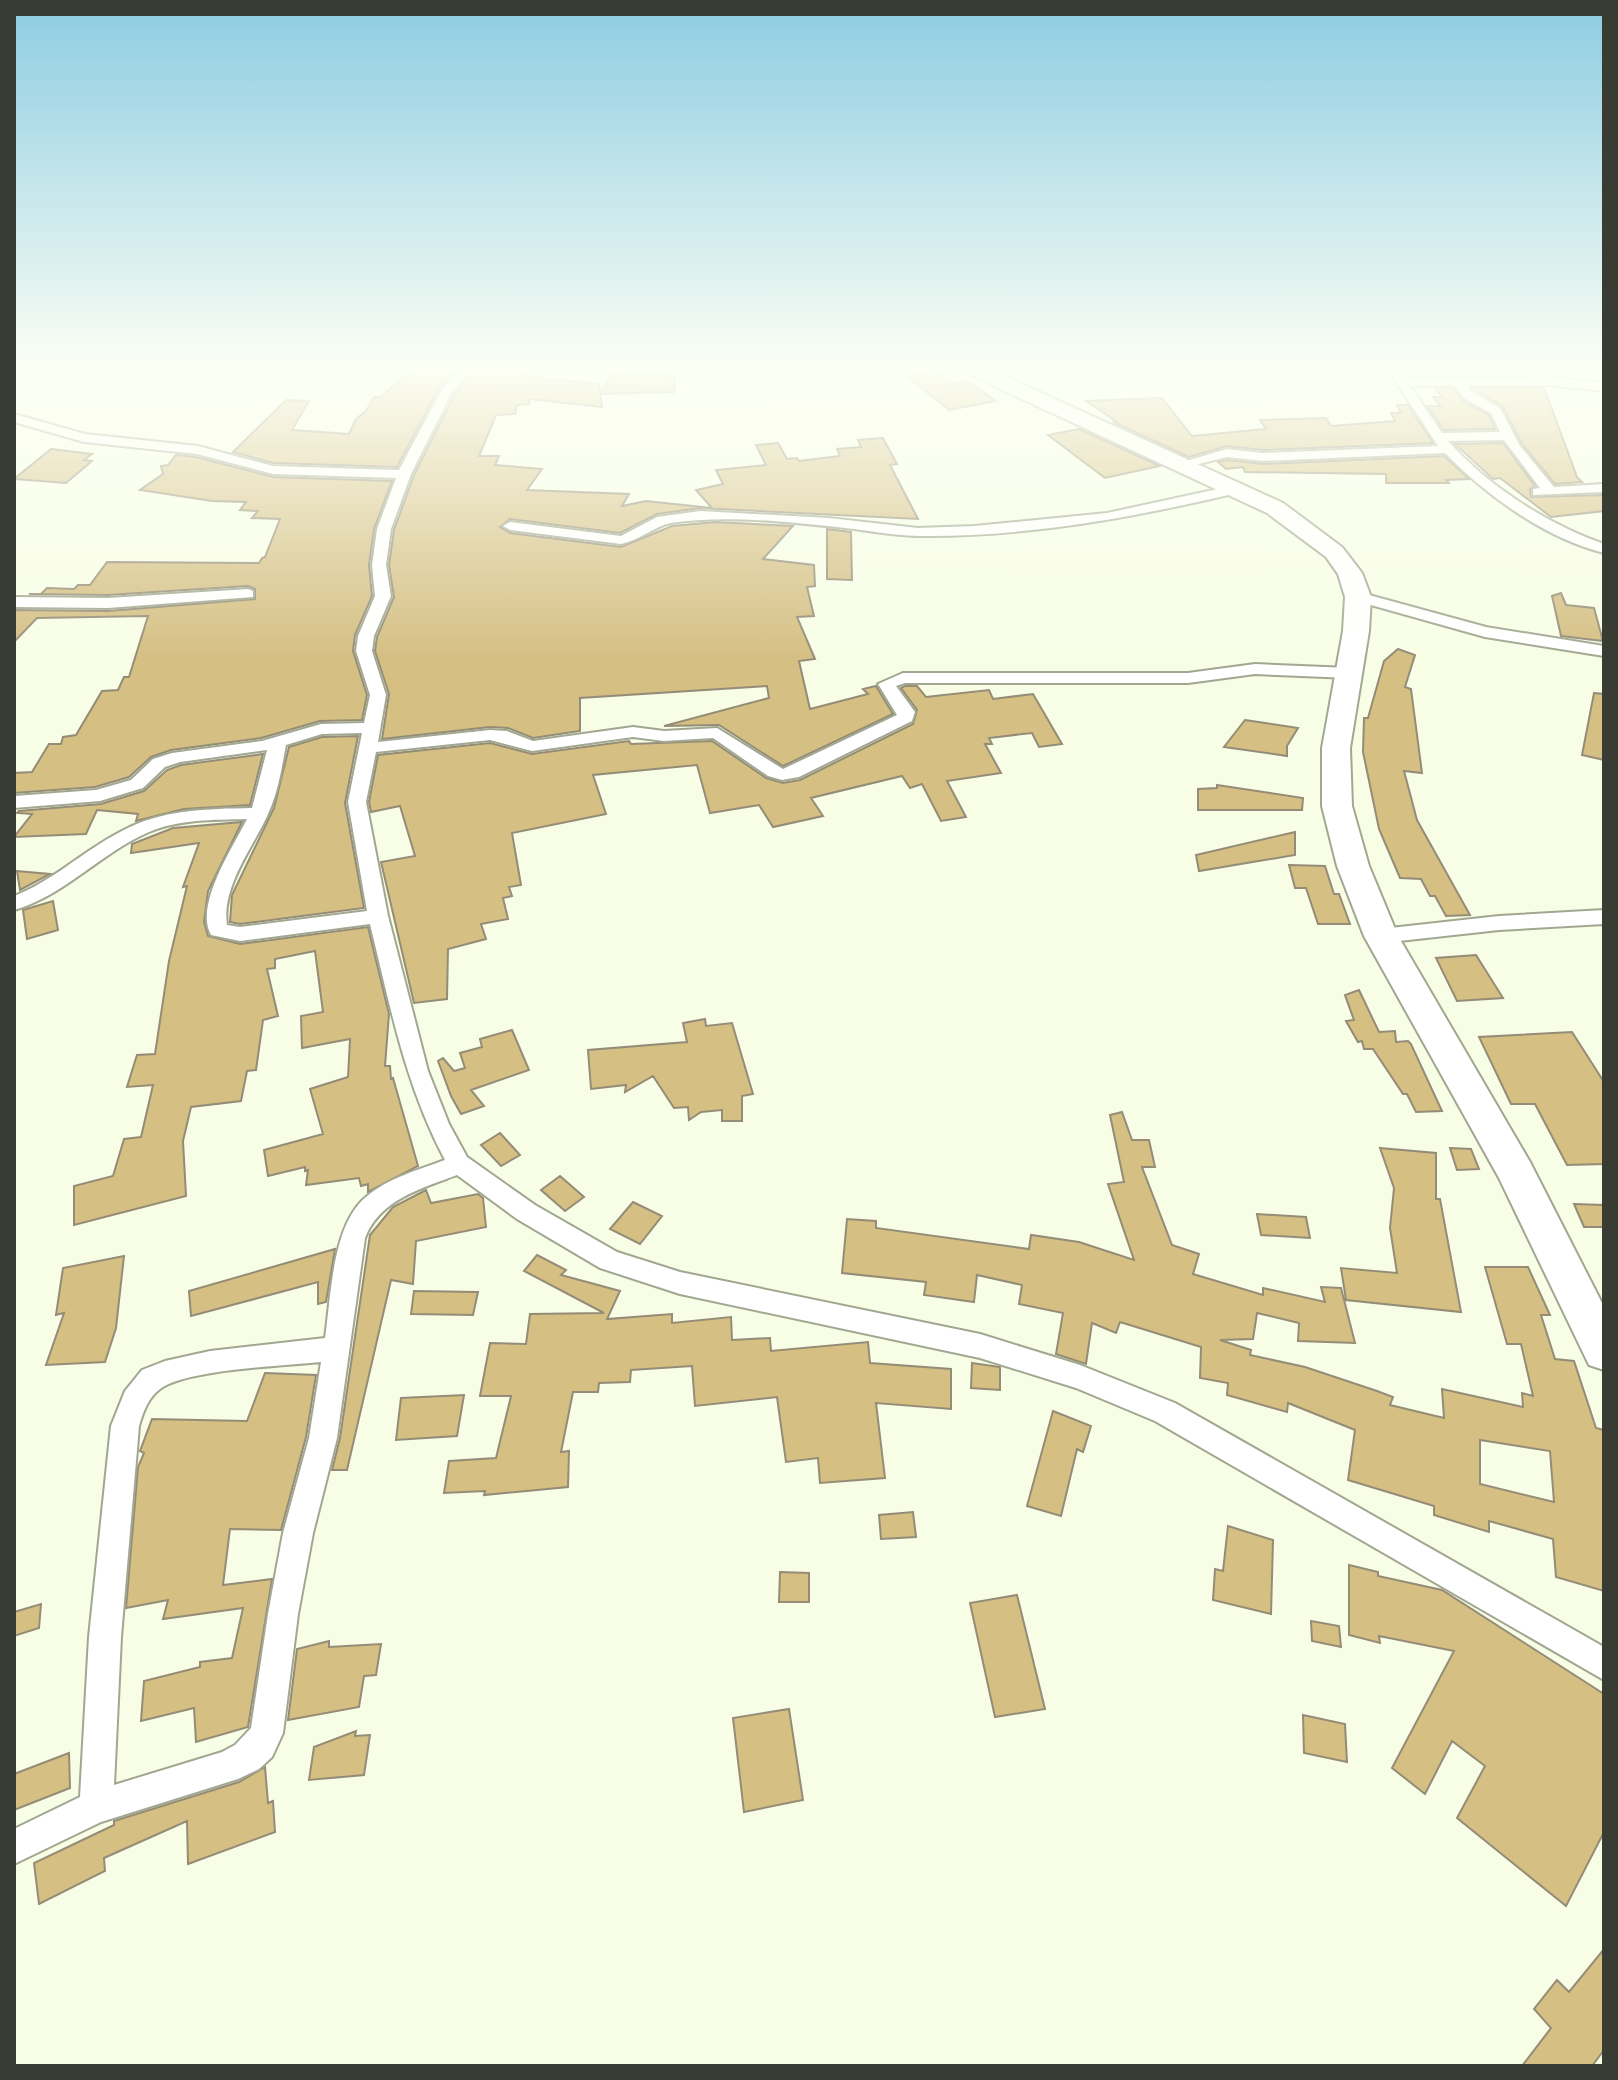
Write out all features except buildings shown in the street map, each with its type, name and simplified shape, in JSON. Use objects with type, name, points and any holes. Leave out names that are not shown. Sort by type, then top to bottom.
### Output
[{"type":"highway","points":[[1185,465],[1275,508],[1334,552],[1350,573],[1358,597],[1350,673],[1336,748],[1337,806],[1353,866],[1381,936],[1516,1173],[1604,1351]]},
{"type":"street","points":[[254,465],[273,470],[404,474]]},
{"type":"street","points":[[409,465],[382,538],[379,565],[383,596],[366,636],[364,651],[378,695],[357,802],[378,916],[417,1071],[438,1125],[459,1164],[526,1212],[609,1260],[680,1283],[980,1346],[1080,1377],[1165,1412],[1604,1664]]},
{"type":"street","points":[[1467,465],[1481,478],[1578,540],[1604,549]]},
{"type":"street","points":[[1527,465],[1550,491]]},
{"type":"street","points":[[1505,494],[1604,488]]},
{"type":"street","points":[[510,526],[621,540],[634,537],[662,520],[700,515],[829,522],[918,532],[954,531],[1107,517],[1236,489]]},
{"type":"street","points":[[14,602],[108,603],[248,594]]},
{"type":"street","points":[[1358,597],[1485,632],[1604,651]]},
{"type":"street","points":[[367,748],[490,735],[501,735],[532,746],[633,732],[664,736],[717,733],[766,768],[782,775],[793,773],[906,717],[906,712],[886,684],[903,678],[1188,678],[1255,669],[1350,673]]},
{"type":"street","points":[[14,802],[100,795],[137,784],[152,768],[167,759],[278,742],[321,729],[370,728]]},
{"type":"street","points":[[278,742],[259,813],[227,878],[217,916],[218,930],[240,934],[378,916]]},
{"type":"street","points":[[14,903],[68,878],[141,828],[165,821],[259,813]]},
{"type":"street","points":[[1381,936],[1499,923],[1604,917]]},
{"type":"street","points":[[14,1847],[96,1807],[226,1767],[247,1757],[260,1745],[267,1733],[283,1614],[298,1533],[323,1438],[347,1264],[361,1216],[393,1191],[459,1164]]},
{"type":"street","points":[[96,1807],[105,1637],[125,1426],[135,1397],[153,1377],[181,1368],[336,1349]]}]
